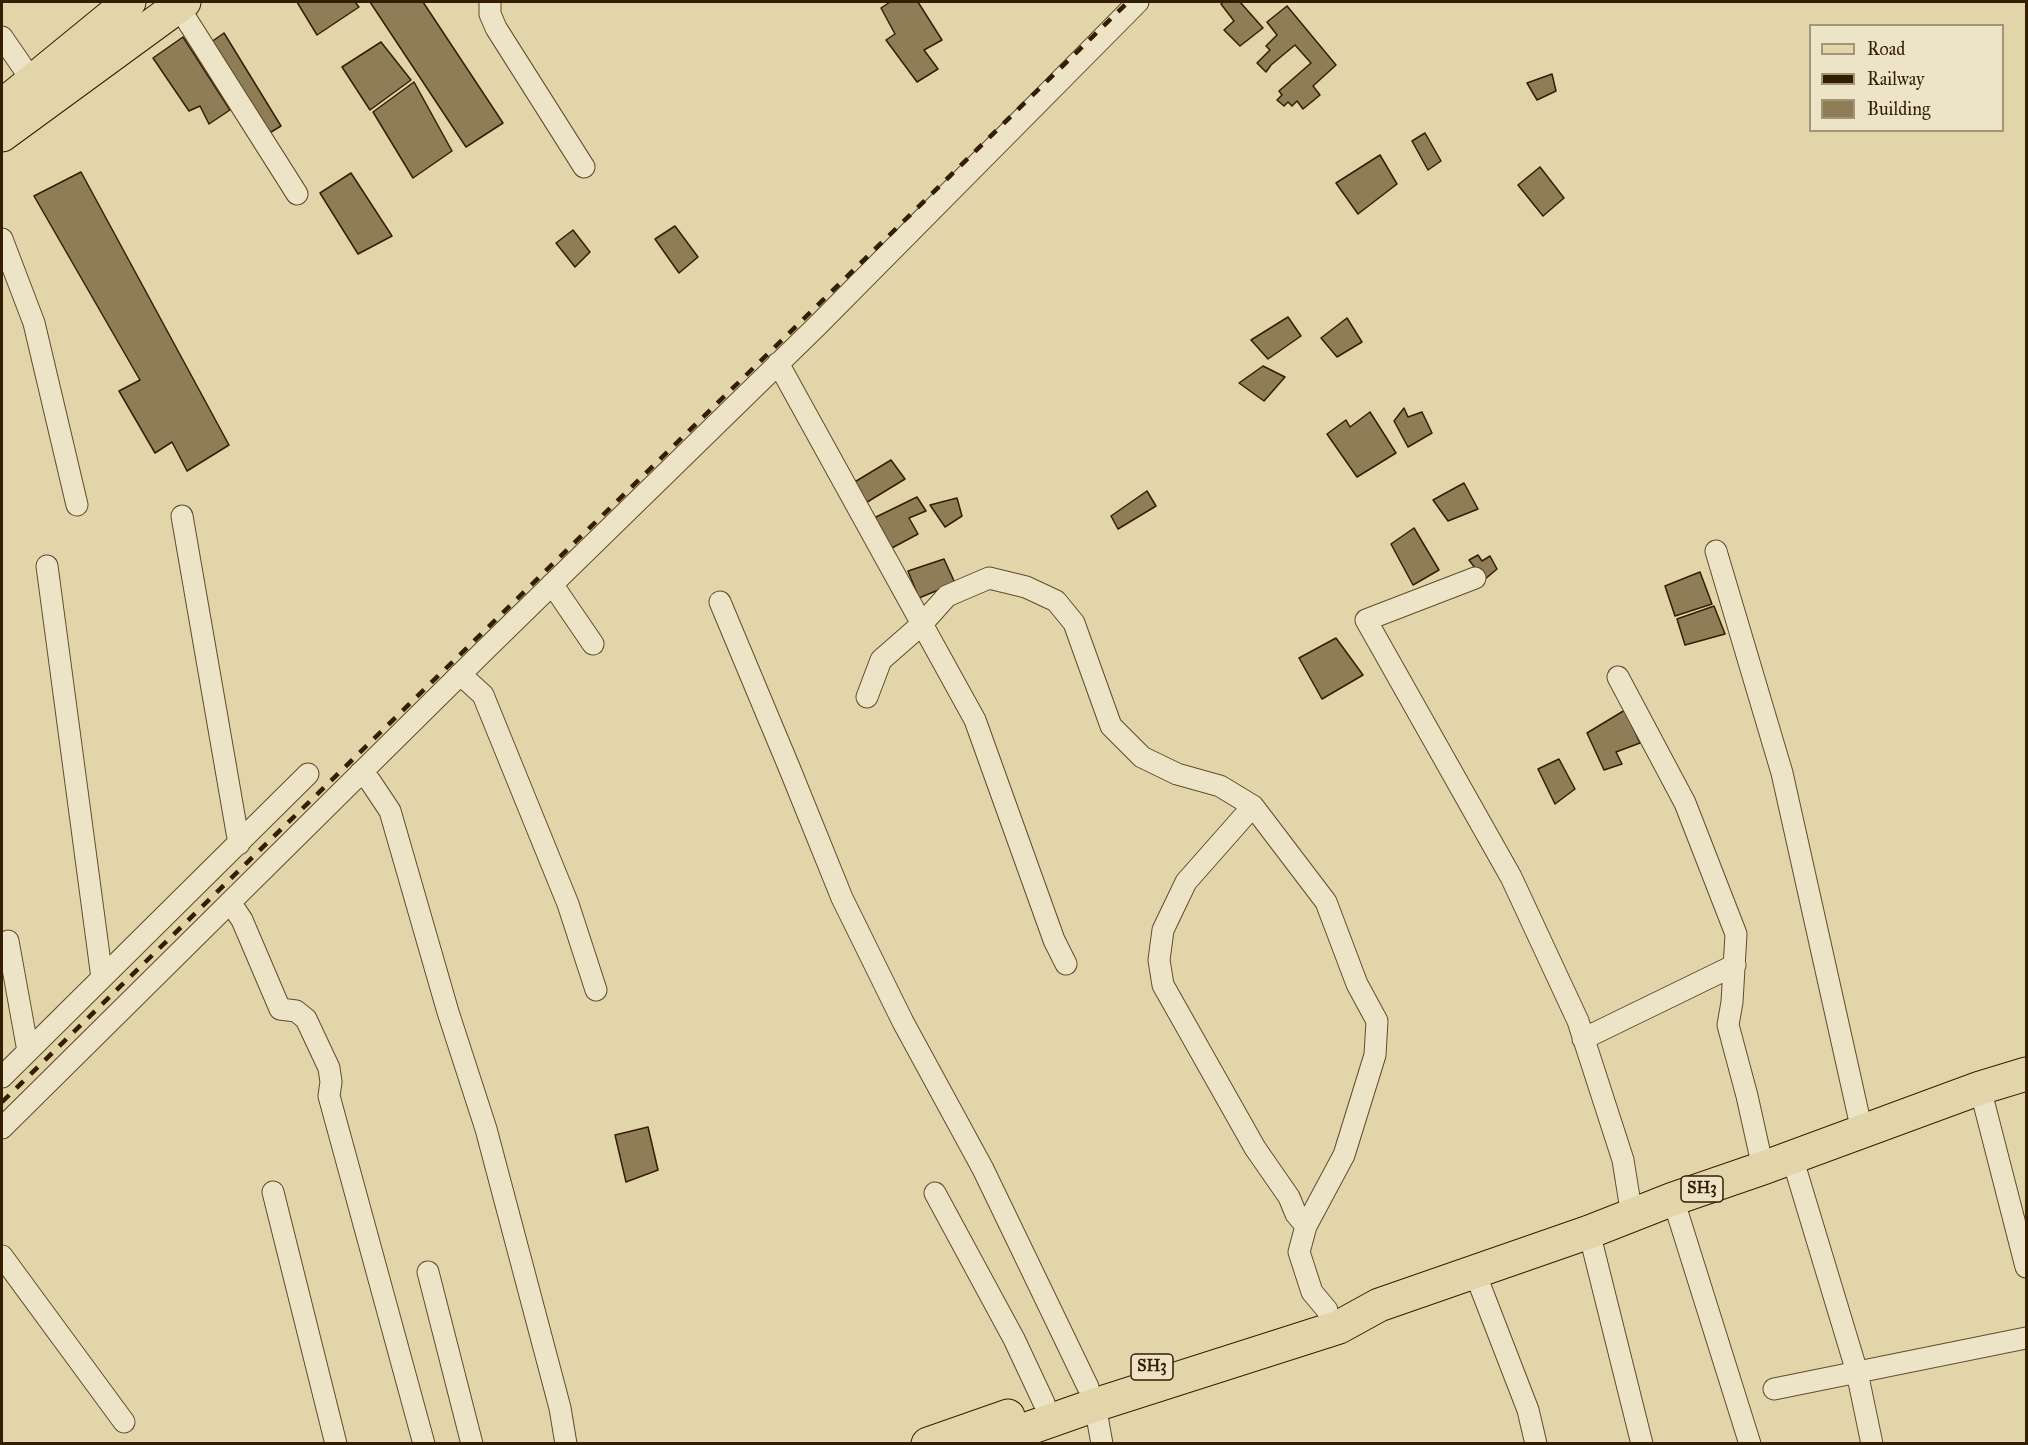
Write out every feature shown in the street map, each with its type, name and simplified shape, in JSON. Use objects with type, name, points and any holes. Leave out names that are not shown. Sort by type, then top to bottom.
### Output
[{"type":"main road","points":[[2,106],[129,2]]},
{"type":"main road","points":[[2,135],[181,4]]},
{"type":"main road","name":"SH3","points":[[1091,1396],[1339,1327],[1379,1305],[1589,1232],[1673,1199],[1980,1088],[2026,1074]]},
{"type":"main road","name":"SH3","points":[[984,1443],[1033,1425],[1091,1396],[1327,1310],[1379,1305]]},
{"type":"main road","name":"SH3","points":[[928,1443],[1033,1425]]},
{"type":"street","points":[[490,2],[489,14],[496,28],[584,167]]},
{"type":"street","points":[[2,1128],[778,363],[1138,2]]},
{"type":"street","points":[[181,4],[297,194]]},
{"type":"street","points":[[2,37],[33,82]]},
{"type":"street","points":[[2,239],[34,323],[77,505]]},
{"type":"street","points":[[778,363],[975,720],[1053,940],[1066,964]]},
{"type":"street","points":[[182,516],[239,844]]},
{"type":"street","points":[[1716,551],[1782,773],[1862,1131]]},
{"type":"street","points":[[47,566],[102,978]]},
{"type":"street","points":[[867,697],[881,660],[921,625],[947,596],[989,578],[1026,587],[1056,601],[1074,623],[1111,726],[1142,757],[1177,774],[1220,786],[1253,806],[1326,902],[1357,984],[1377,1021],[1375,1054],[1344,1155],[1306,1226],[1299,1252],[1312,1292],[1327,1310]]},
{"type":"street","points":[[1475,578],[1366,620],[1511,877],[1578,1021],[1623,1160],[1632,1216]]},
{"type":"street","points":[[552,584],[593,644]]},
{"type":"street","points":[[720,602],[842,898],[903,1022],[982,1169],[1091,1396],[1102,1443]]},
{"type":"street","points":[[460,674],[483,695],[568,904],[596,990]]},
{"type":"street","points":[[1618,677],[1685,803],[1736,934],[1728,1025],[1747,1096],[1777,1163],[1857,1372],[1872,1443]]},
{"type":"street","points":[[360,773],[370,781],[390,811],[448,1012],[486,1129],[560,1408],[566,1443]]},
{"type":"street","points":[[2,1077],[308,774]]},
{"type":"street","points":[[1253,806],[1186,882],[1162,930],[1159,960],[1163,985],[1255,1148],[1289,1197],[1296,1214],[1306,1226]]},
{"type":"street","points":[[230,902],[242,920],[280,1009],[296,1011],[306,1018],[329,1068],[331,1082],[329,1096],[424,1443]]},
{"type":"street","points":[[8,941],[28,1051]]},
{"type":"street","points":[[1583,1039],[1735,965]]},
{"type":"street","points":[[1980,1088],[2026,1267]]},
{"type":"street","points":[[273,1192],[336,1443]]},
{"type":"street","points":[[935,1193],[1014,1340],[1033,1425]]},
{"type":"street","points":[[1673,1199],[1750,1443]]},
{"type":"street","points":[[1589,1232],[1642,1443]]},
{"type":"street","points":[[2,1256],[124,1422]]},
{"type":"street","points":[[428,1272],[472,1443]]},
{"type":"street","points":[[1475,1273],[1528,1410],[1536,1443]]},
{"type":"street","points":[[1774,1389],[2026,1338]]},
{"type":"building","points":[[297,2],[355,2],[359,7],[317,35]]},
{"type":"building","points":[[370,2],[423,2],[503,123],[466,147]]},
{"type":"building","points":[[890,2],[918,2],[942,40],[924,50],[938,69],[917,82],[886,40],[895,34],[881,8]]},
{"type":"building","points":[[1240,2],[1263,28],[1240,46],[1224,30],[1234,21],[1221,4]]},
{"type":"building","points":[[1287,6],[1336,65],[1313,86],[1320,95],[1303,109],[1297,101],[1292,106],[1288,102],[1284,106],[1277,100],[1282,95],[1279,91],[1311,63],[1295,45],[1266,72],[1257,63],[1270,50],[1266,46],[1277,35],[1267,22]]},
{"type":"building","points":[[224,33],[281,126],[258,140],[200,50]]},
{"type":"building","points":[[183,37],[230,110],[209,124],[200,106],[189,111],[153,58]]},
{"type":"building","points":[[381,42],[411,80],[370,110],[342,67]]},
{"type":"building","points":[[1552,74],[1556,91],[1537,100],[1527,83]]},
{"type":"building","points":[[414,82],[452,151],[413,178],[373,112]]},
{"type":"building","points":[[1425,133],[1441,161],[1428,170],[1412,141]]},
{"type":"building","points":[[1380,155],[1397,184],[1358,214],[1336,183]]},
{"type":"building","points":[[1540,167],[1564,198],[1543,216],[1518,185]]},
{"type":"building","points":[[81,172],[229,445],[187,471],[172,442],[155,453],[119,391],[140,380],[34,196]]},
{"type":"building","points":[[351,173],[392,236],[358,254],[320,193]]},
{"type":"building","points":[[675,226],[698,257],[679,273],[655,239]]},
{"type":"building","points":[[573,230],[590,252],[575,267],[556,243]]},
{"type":"building","points":[[1288,317],[1301,336],[1268,359],[1251,340]]},
{"type":"building","points":[[1347,318],[1362,342],[1337,357],[1321,338]]},
{"type":"building","points":[[1263,366],[1285,377],[1264,401],[1239,383]]},
{"type":"building","points":[[1404,408],[1408,417],[1422,412],[1432,433],[1408,447],[1394,421]]},
{"type":"building","points":[[1370,412],[1396,453],[1357,477],[1327,434],[1346,420],[1350,427]]},
{"type":"building","points":[[891,460],[905,479],[864,504],[853,483]]},
{"type":"building","points":[[1464,483],[1478,509],[1448,521],[1433,500]]},
{"type":"building","points":[[1147,491],[1156,506],[1118,529],[1111,516]]},
{"type":"building","points":[[917,497],[926,511],[909,518],[918,534],[890,549],[874,518]]},
{"type":"building","points":[[957,498],[962,516],[945,527],[930,505]]},
{"type":"building","points":[[1414,528],[1439,570],[1413,585],[1391,544]]},
{"type":"building","points":[[1478,555],[1482,561],[1490,556],[1497,569],[1484,580],[1469,560]]},
{"type":"building","points":[[944,559],[955,583],[919,598],[908,571]]},
{"type":"building","points":[[1700,572],[1712,604],[1675,616],[1665,586]]},
{"type":"building","points":[[1714,606],[1725,634],[1685,645],[1677,619]]},
{"type":"building","points":[[1336,638],[1363,675],[1322,699],[1299,658]]},
{"type":"building","points":[[1625,710],[1640,743],[1616,752],[1622,764],[1604,770],[1587,733]]},
{"type":"building","points":[[1559,759],[1575,789],[1555,804],[1538,769]]},
{"type":"building","points":[[648,1127],[658,1170],[626,1182],[615,1135]]},
{"type":"railway","points":[[2,1102],[1128,2]]}]
